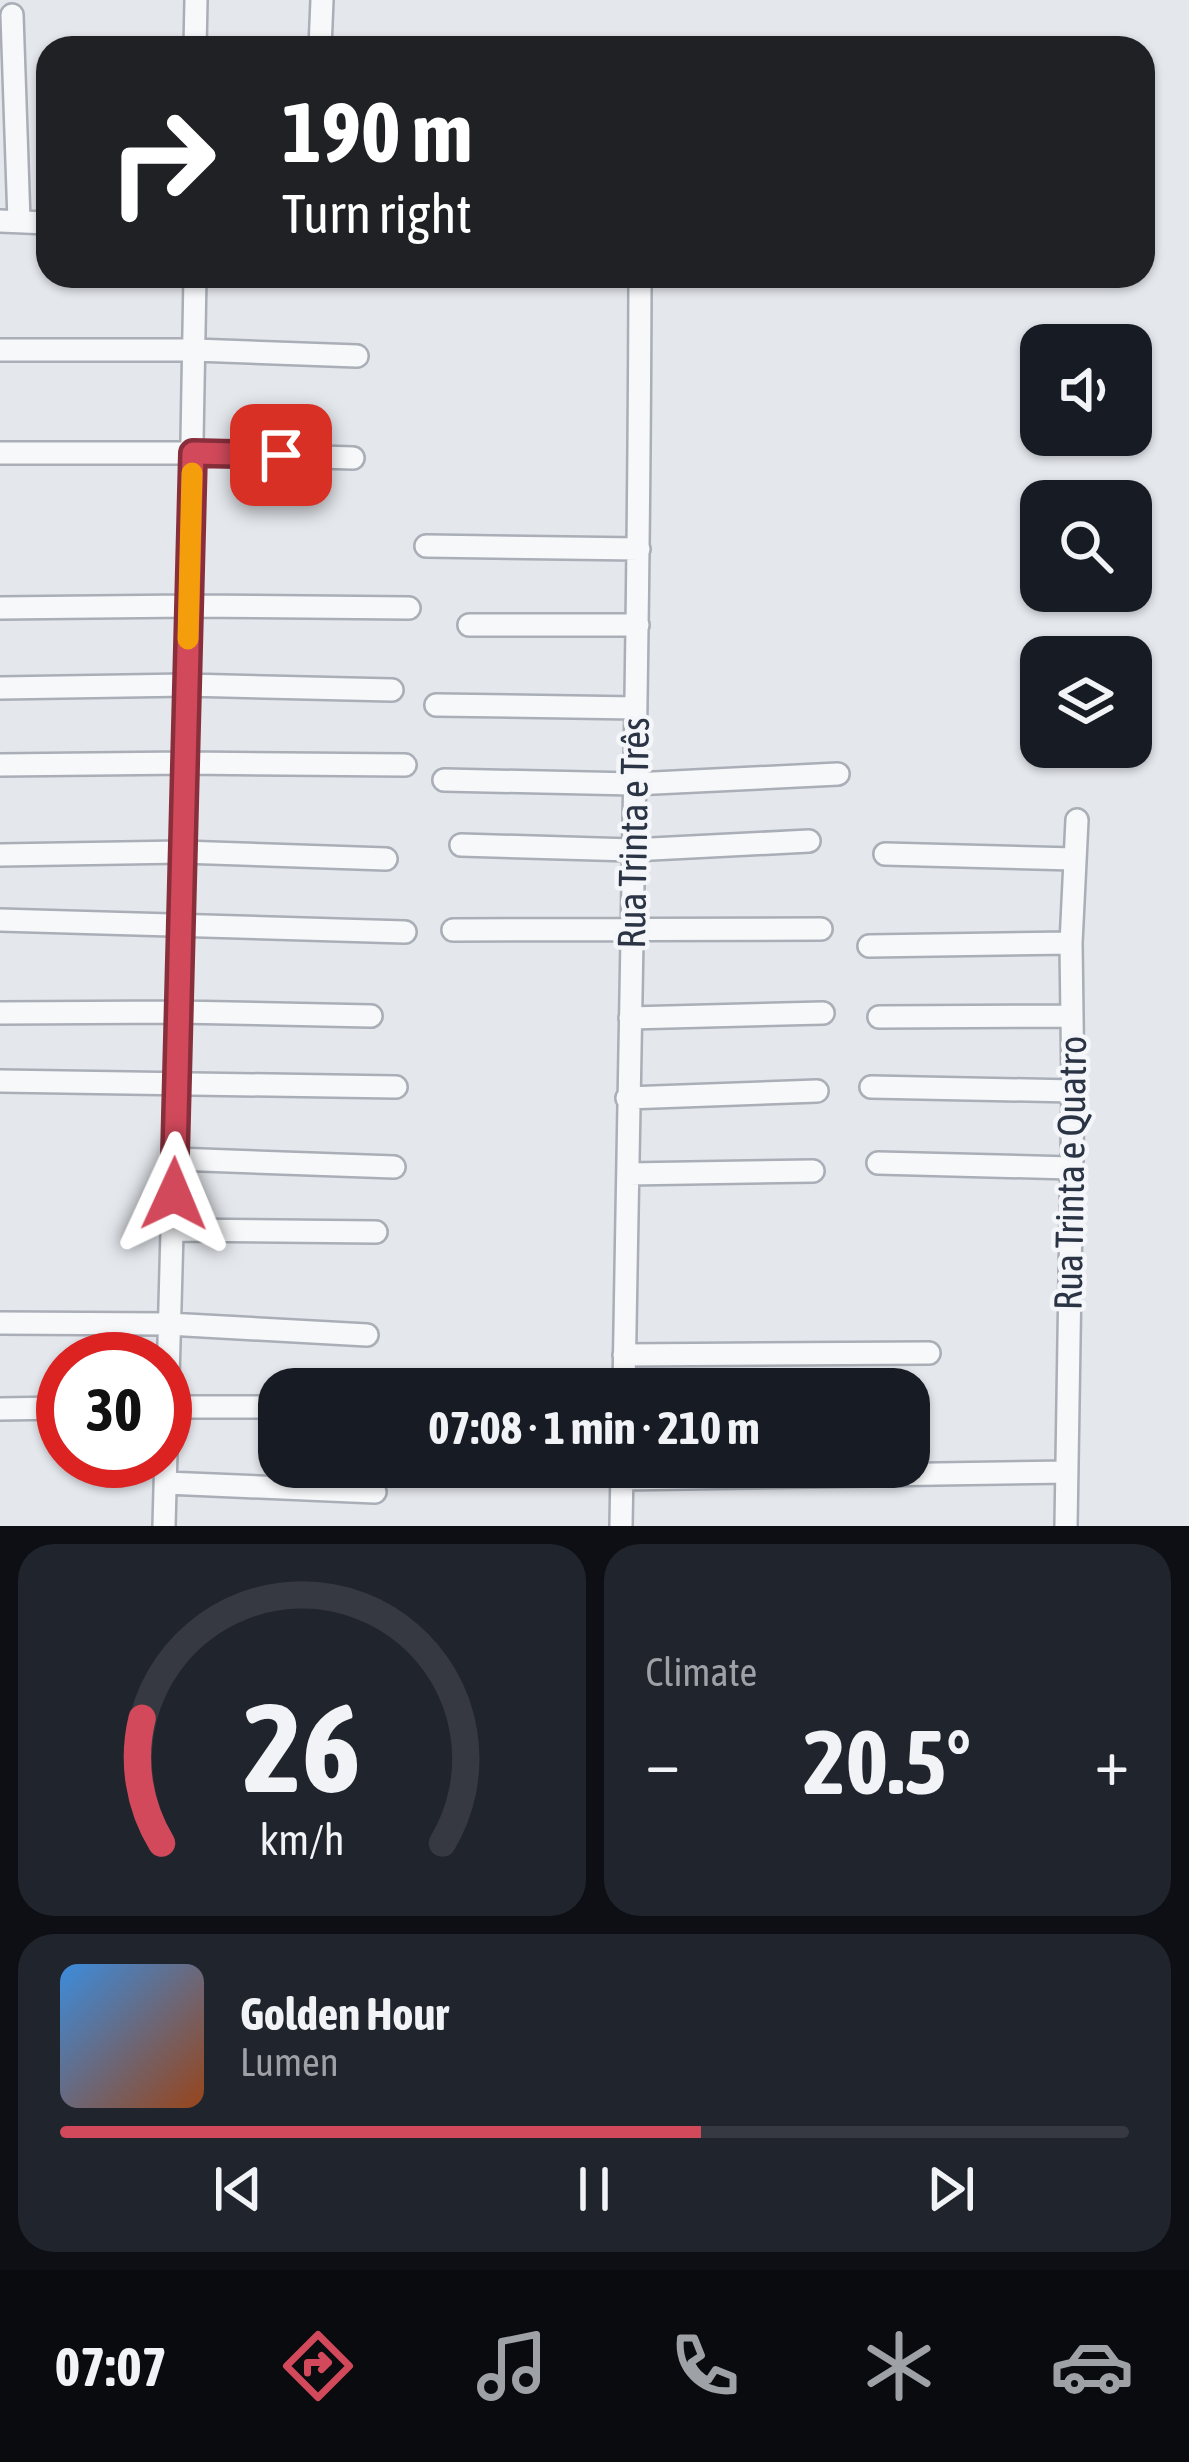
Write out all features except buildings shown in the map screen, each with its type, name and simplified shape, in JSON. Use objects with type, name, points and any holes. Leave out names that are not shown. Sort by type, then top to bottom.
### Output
[{"type":"street","points":[[195,36],[196,0]]},
{"type":"street","points":[[320,36],[322,0]]},
{"type":"street","points":[[9,221],[12,15]]},
{"type":"street","points":[[169,1332],[195,288]]},
{"type":"street","name":"Rua Trinta e Três","points":[[624,1368],[640,288]]},
{"type":"street","points":[[0,350],[357,356]]},
{"type":"street","points":[[0,453],[353,458]]},
{"type":"street","points":[[426,546],[639,549]]},
{"type":"street","points":[[0,608],[409,608]]},
{"type":"street","points":[[469,625],[638,625]]},
{"type":"street","points":[[0,688],[187,685],[392,690]]},
{"type":"street","points":[[436,705],[635,708]]},
{"type":"street","points":[[0,765],[404,765]]},
{"type":"street","points":[[444,780],[634,784],[838,774]]},
{"type":"street","name":"Rua Trinta e Quatro","points":[[1066,1526],[1071,943],[1077,820]]},
{"type":"street","points":[[461,845],[632,850],[808,841]]},
{"type":"street","points":[[1,855],[182,852],[386,859]]},
{"type":"street","points":[[885,854],[1074,859]]},
{"type":"street","points":[[0,920],[405,932]]},
{"type":"street","points":[[453,931],[821,929]]},
{"type":"street","points":[[869,946],[1071,943]]},
{"type":"street","points":[[0,1013],[371,1016]]},
{"type":"street","points":[[629,1018],[824,1013]]},
{"type":"street","points":[[879,1016],[1072,1016]]},
{"type":"street","points":[[0,1081],[396,1087]]},
{"type":"street","points":[[872,1087],[1073,1091]]},
{"type":"street","points":[[627,1098],[817,1091]]},
{"type":"street","points":[[175,1159],[394,1167]]},
{"type":"street","points":[[878,1163],[1070,1168]]},
{"type":"street","points":[[628,1174],[813,1171]]},
{"type":"street","points":[[172,1230],[376,1232]]},
{"type":"street","points":[[0,1323],[169,1324],[367,1335]]},
{"type":"street","points":[[624,1355],[929,1353]]},
{"type":"street","points":[[192,1407],[258,1407]]},
{"type":"street","points":[[0,1409],[36,1408]]},
{"type":"street","points":[[930,1472],[1067,1472]]},
{"type":"street","points":[[192,1484],[375,1492]]},
{"type":"street","points":[[164,1526],[166,1488]]},
{"type":"street","points":[[621,1526],[622,1488]]},
{"type":"slow traffic","points":[[188,639],[192,473]]},
{"type":"route","points":[[174,1194],[193,453],[281,455]]}]
